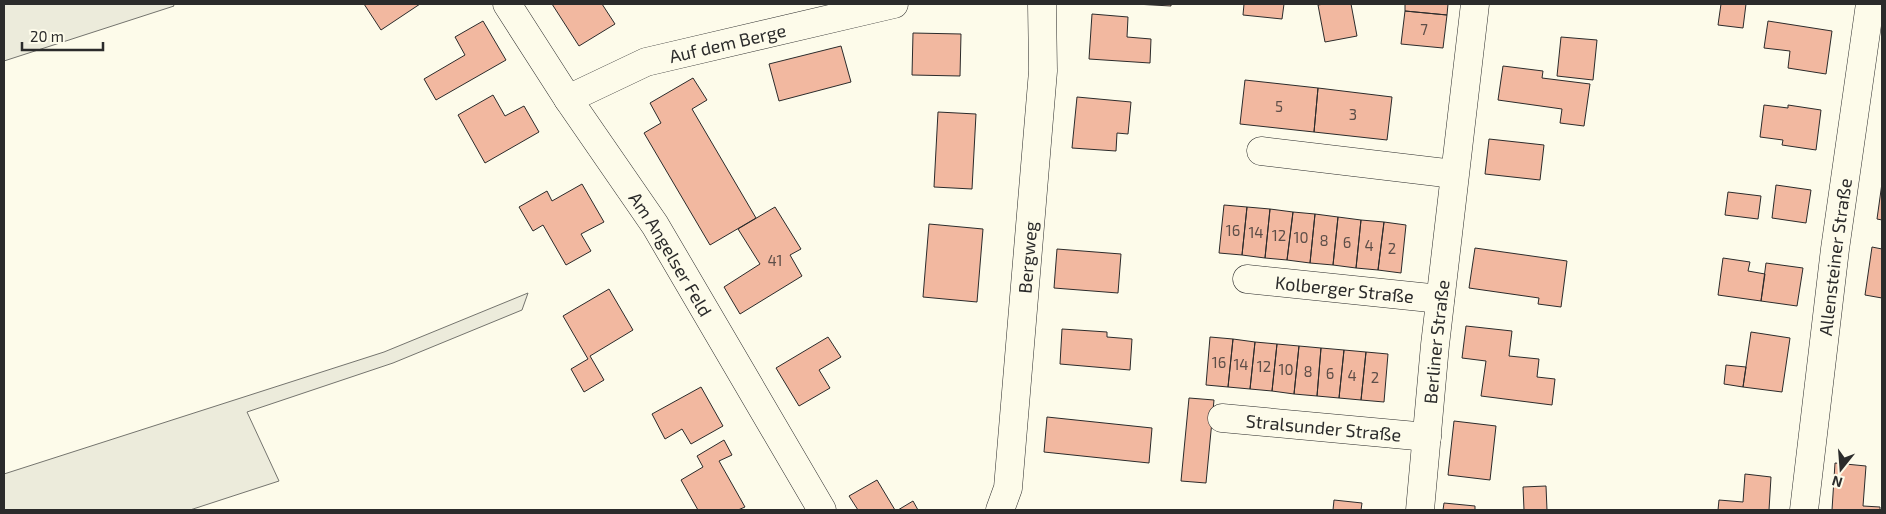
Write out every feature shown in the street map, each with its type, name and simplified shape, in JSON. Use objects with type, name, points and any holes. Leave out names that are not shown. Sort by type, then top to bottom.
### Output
[{"type":"street","name":"Am Angelser Feld","points":[[507,4],[568,98],[655,225],[822,510]]},
{"type":"street","name":"Auf dem Berge","points":[[568,98],[646,62],[894,4]]},
{"type":"street","name":"Bergweg","points":[[1000,510],[1008,488],[1042,71],[1042,4]]},
{"type":"street","name":"Berliner Straße","points":[[1420,510],[1440,299],[1474,4]]},
{"type":"street","name":"Allensteiner Straße","points":[[1804,510],[1835,249],[1870,4]]},
{"type":"street","points":[[1261,151],[1454,174]]},
{"type":"street","name":"Kolberger Straße","points":[[1247,279],[1440,299]]},
{"type":"street","name":"Stralsunder Straße","points":[[1222,418],[1427,437]]},
{"type":"shaded area","points":[[4,4],[173,4],[174,6],[4,61]]},
{"type":"shaded area","points":[[528,293],[522,310],[393,363],[247,412],[279,481],[190,510],[4,510],[4,474],[384,352]]},
{"type":"building","points":[[364,4],[420,4],[381,30]]},
{"type":"building","points":[[552,4],[602,4],[615,24],[579,46]]},
{"type":"building","points":[[1135,4],[1171,4],[1171,6]]},
{"type":"building","points":[[1244,4],[1284,4],[1282,19],[1243,15]]},
{"type":"building","points":[[1351,4],[1357,36],[1325,42],[1318,5]]},
{"type":"building","points":[[1405,4],[1448,4],[1447,15],[1405,11]]},
{"type":"building","points":[[1721,4],[1746,4],[1743,28],[1718,25]]},
{"type":"building","points":[[1405,11],[1447,15],[1443,48],[1401,44]]},
{"type":"building","points":[[1092,14],[1128,17],[1127,37],[1151,39],[1150,63],[1089,59]]},
{"type":"building","points":[[483,21],[506,60],[436,100],[424,79],[465,55],[455,37]]},
{"type":"building","points":[[1768,21],[1832,31],[1826,74],[1788,68],[1790,51],[1764,48]]},
{"type":"building","points":[[913,33],[961,34],[960,76],[912,75]]},
{"type":"building","points":[[1561,37],[1597,40],[1593,80],[1557,76]]},
{"type":"building","points":[[841,46],[851,82],[779,101],[769,64]]},
{"type":"building","points":[[1503,66],[1543,71],[1542,78],[1590,84],[1584,126],[1560,123],[1562,109],[1498,100]]},
{"type":"building","points":[[693,78],[707,100],[692,109],[756,218],[710,245],[644,133],[661,123],[650,103]]},
{"type":"building","points":[[1245,80],[1318,88],[1314,132],[1240,124]]},
{"type":"building","points":[[1318,88],[1392,97],[1387,140],[1314,132]]},
{"type":"building","points":[[493,95],[505,116],[524,106],[539,132],[485,163],[458,115]]},
{"type":"building","points":[[1077,97],[1131,102],[1128,134],[1117,133],[1116,151],[1072,148]]},
{"type":"building","points":[[1764,105],[1788,108],[1788,105],[1821,110],[1816,150],[1782,145],[1783,140],[1760,137]]},
{"type":"building","points":[[938,112],[976,114],[972,189],[934,187]]},
{"type":"building","points":[[1489,139],[1544,145],[1540,180],[1485,174]]},
{"type":"building","points":[[1882,183],[1882,220],[1877,219]]},
{"type":"building","points":[[582,184],[604,222],[581,234],[591,251],[566,265],[543,225],[533,231],[519,207],[547,191],[552,201]]},
{"type":"building","points":[[1776,185],[1811,190],[1806,223],[1772,218]]},
{"type":"building","points":[[1728,192],[1761,196],[1758,219],[1725,215]]},
{"type":"building","points":[[1224,205],[1247,207],[1242,255],[1219,253]]},
{"type":"building","points":[[775,207],[801,249],[790,255],[802,276],[740,314],[724,287],[760,264],[738,229]]},
{"type":"building","points":[[1247,207],[1270,209],[1265,258],[1242,255]]},
{"type":"building","points":[[1270,209],[1293,212],[1287,260],[1265,258]]},
{"type":"building","points":[[1293,212],[1315,214],[1310,263],[1287,260]]},
{"type":"building","points":[[1315,214],[1338,217],[1333,265],[1310,263]]},
{"type":"building","points":[[1338,217],[1361,220],[1356,268],[1333,265]]},
{"type":"building","points":[[1361,220],[1384,222],[1378,270],[1356,268]]},
{"type":"building","points":[[1384,222],[1406,225],[1401,273],[1378,270]]},
{"type":"building","points":[[929,224],[983,229],[977,302],[923,297]]},
{"type":"building","points":[[1872,247],[1882,249],[1882,298],[1865,295]]},
{"type":"building","points":[[1475,248],[1567,261],[1561,307],[1538,304],[1539,298],[1469,288]]},
{"type":"building","points":[[1057,249],[1121,254],[1118,293],[1054,288]]},
{"type":"building","points":[[1723,258],[1750,262],[1748,271],[1765,274],[1761,301],[1718,295]]},
{"type":"building","points":[[1766,263],[1803,268],[1797,306],[1761,301]]},
{"type":"building","points":[[609,289],[633,330],[590,356],[604,380],[584,392],[571,369],[588,359],[563,316]]},
{"type":"building","points":[[1466,326],[1512,331],[1509,356],[1539,359],[1537,377],[1555,379],[1552,405],[1481,396],[1486,361],[1462,358]]},
{"type":"building","points":[[1062,329],[1107,332],[1107,337],[1132,339],[1130,370],[1060,364]]},
{"type":"building","points":[[1751,332],[1790,338],[1782,392],[1743,387]]},
{"type":"building","points":[[828,337],[841,357],[819,370],[830,388],[799,406],[776,368]]},
{"type":"building","points":[[1210,337],[1233,339],[1228,387],[1206,385]]},
{"type":"building","points":[[1233,339],[1255,342],[1250,389],[1228,387]]},
{"type":"building","points":[[1255,342],[1277,344],[1272,391],[1250,389]]},
{"type":"building","points":[[1277,344],[1299,346],[1294,394],[1272,391]]},
{"type":"building","points":[[1299,346],[1321,348],[1317,396],[1294,394]]},
{"type":"building","points":[[1321,348],[1344,350],[1339,398],[1317,396]]},
{"type":"building","points":[[1344,350],[1366,352],[1361,400],[1339,398]]},
{"type":"building","points":[[1366,352],[1388,354],[1384,402],[1361,400]]},
{"type":"building","points":[[1726,365],[1746,367],[1743,387],[1724,384]]},
{"type":"building","points":[[701,387],[723,426],[691,444],[682,429],[665,439],[652,414]]},
{"type":"building","points":[[1189,398],[1214,400],[1206,483],[1181,481]]},
{"type":"building","points":[[1047,417],[1152,428],[1149,463],[1044,452]]},
{"type":"building","points":[[1454,421],[1496,426],[1490,480],[1448,475]]},
{"type":"building","points":[[724,440],[732,455],[719,461],[745,507],[738,510],[698,510],[681,480],[703,467],[697,456]]},
{"type":"building","points":[[1835,463],[1866,466],[1863,506],[1880,507],[1880,510],[1832,510]]},
{"type":"building","points":[[1745,474],[1771,477],[1769,510],[1718,510],[1719,500],[1743,502]]},
{"type":"building","points":[[877,480],[895,510],[858,510],[849,496]]},
{"type":"building","points":[[1546,486],[1547,510],[1524,510],[1523,487]]},
{"type":"building","points":[[1334,500],[1362,503],[1361,510],[1333,510]]},
{"type":"building","points":[[913,501],[918,510],[898,510]]},
{"type":"building","points":[[1444,503],[1475,506],[1475,510],[1443,510]]}]
